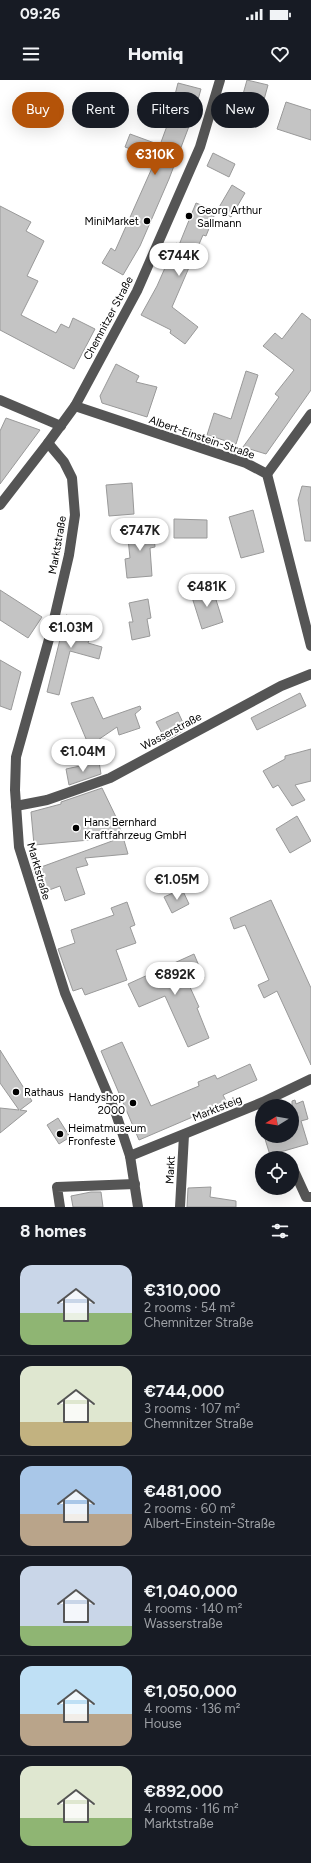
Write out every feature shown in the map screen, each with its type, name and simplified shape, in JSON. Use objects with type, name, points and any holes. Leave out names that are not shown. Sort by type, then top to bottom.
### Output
[{"type":"street","name":"Chemnitzer Straße","points":[[0,505],[75,406],[137,291],[200,147],[220,80]]},
{"type":"street","points":[[0,400],[61,426]]},
{"type":"street","name":"Albert-Einstein-Straße","points":[[75,406],[246,463],[267,474]]},
{"type":"street","points":[[311,414],[267,474],[311,646]]},
{"type":"street","name":"Marktstraße","points":[[48,443],[64,462],[72,478],[75,515],[69,555],[51,632],[16,757],[18,847],[65,993],[116,1114],[130,1156],[138,1207]]},
{"type":"street","name":"Wasserstraße","points":[[16,806],[47,800],[110,778],[281,686],[311,674]]},
{"type":"street","name":"Marktsteig","points":[[130,1156],[263,1102],[311,1080]]},
{"type":"street","name":"Markt","points":[[180,1207],[184,1135]]},
{"type":"street","points":[[299,1182],[306,1197],[311,1197]]},
{"type":"street","points":[[60,1207],[57,1187],[135,1184]]},
{"type":"building","points":[[247,80],[268,85],[266,92],[244,92]]},
{"type":"building","points":[[178,83],[201,89],[200,92],[176,92]]},
{"type":"building","points":[[286,102],[311,110],[311,140],[277,129]]},
{"type":"building","points":[[166,128],[188,128],[169,179],[140,246],[123,275],[102,263],[111,248],[115,251],[156,159],[125,147],[130,134],[160,145]]},
{"type":"building","points":[[213,153],[235,164],[229,177],[207,166]]},
{"type":"building","points":[[232,185],[245,193],[231,217],[218,209]]},
{"type":"building","points":[[196,203],[216,211],[206,236],[203,235],[172,307],[198,327],[185,344],[170,333],[171,330],[141,315],[157,286],[176,243],[179,245]]},
{"type":"building","points":[[0,206],[31,222],[26,231],[44,241],[27,276],[38,281],[21,315],[56,333],[61,324],[69,328],[73,318],[95,329],[74,369],[0,330]]},
{"type":"building","points":[[302,313],[311,320],[311,390],[266,454],[243,447],[279,397],[275,394],[294,370],[263,346],[275,333],[282,339]]},
{"type":"building","points":[[116,364],[139,376],[136,382],[157,387],[147,417],[102,403],[100,396]]},
{"type":"building","points":[[246,371],[258,375],[236,444],[207,435],[214,413],[231,419]]},
{"type":"building","points":[[6,418],[40,430],[0,484],[0,431]]},
{"type":"building","points":[[132,483],[134,514],[109,516],[106,485]]},
{"type":"building","points":[[302,486],[311,487],[311,541],[305,541],[298,500]]},
{"type":"building","points":[[253,510],[264,552],[241,558],[229,517]]},
{"type":"building","points":[[174,519],[207,520],[207,538],[174,538]]},
{"type":"building","points":[[153,527],[155,547],[150,548],[152,576],[127,578],[125,559],[130,558],[127,529]]},
{"type":"building","points":[[212,587],[223,622],[202,629],[191,594]]},
{"type":"building","points":[[0,590],[42,617],[28,638],[0,620]]},
{"type":"building","points":[[148,599],[151,618],[147,619],[150,636],[132,640],[129,622],[133,622],[129,603]]},
{"type":"building","points":[[66,615],[90,622],[88,629],[92,630],[88,643],[102,647],[99,659],[70,651],[59,695],[47,692]]},
{"type":"building","points":[[0,660],[21,672],[11,710],[0,706]]},
{"type":"building","points":[[300,693],[306,706],[257,730],[251,718]]},
{"type":"building","points":[[93,697],[103,719],[140,706],[141,709],[135,714],[140,728],[119,735],[117,727],[89,746],[71,703]]},
{"type":"building","points":[[178,712],[186,729],[166,741],[156,722]]},
{"type":"building","points":[[311,749],[311,781],[295,785],[305,800],[292,806],[278,785],[273,788],[263,771],[285,759],[285,756]]},
{"type":"building","points":[[99,762],[101,774],[69,785],[66,769]]},
{"type":"building","name":"Hans Bernhard Kraftfahrzeug GmbH","points":[[102,788],[116,817],[123,837],[34,845],[31,812],[61,804],[61,802]]},
{"type":"building","points":[[297,816],[311,841],[290,853],[276,829]]},
{"type":"building","points":[[123,837],[128,854],[85,858],[88,865],[76,868],[85,894],[65,901],[60,886],[41,893],[33,870]]},
{"type":"building","points":[[182,889],[189,904],[172,913],[164,897]]},
{"type":"building","points":[[271,900],[311,988],[311,1065],[277,991],[264,998],[258,985],[269,980],[245,925],[234,929],[230,918]]},
{"type":"building","points":[[127,902],[135,925],[130,927],[136,943],[116,950],[127,980],[85,995],[82,988],[73,991],[58,949],[75,943],[71,930],[114,915],[111,908]]},
{"type":"building","points":[[194,954],[204,978],[189,985],[199,1007],[197,1008],[209,1038],[188,1047],[165,996],[139,1007],[128,984]]},
{"type":"building","points":[[122,1042],[151,1106],[199,1086],[198,1082],[215,1075],[217,1079],[250,1064],[257,1080],[223,1095],[228,1105],[210,1112],[209,1110],[139,1140],[101,1051]]},
{"type":"building","name":"Rathaus","points":[[0,1050],[32,1101],[20,1110],[27,1111],[0,1133],[0,1108],[19,1110],[0,1083]]},
{"type":"building","points":[[303,1101],[308,1119],[301,1121],[308,1144],[284,1151],[269,1151],[266,1143],[299,1143],[299,1103]]},
{"type":"building","name":"Heimatmuseum Fronfeste","points":[[58,1118],[70,1137],[59,1144],[47,1125]]},
{"type":"building","points":[[211,1187],[210,1197],[236,1201],[236,1207],[187,1207],[188,1188]]},
{"type":"building","points":[[91,1192],[101,1192],[103,1207],[73,1207],[71,1196]]},
{"type":"place","name":"Georg Arthur Sallmann","points":[[189,216]]},
{"type":"place","name":"MiniMarket","points":[[147,221]]},
{"type":"place","name":"Hans Bernhard Kraftfahrzeug GmbH","points":[[76,828]]},
{"type":"place","name":"Rathaus","points":[[16,1092]]},
{"type":"place","name":"Handyshop 2000","points":[[133,1103]]},
{"type":"place","name":"Heimatmuseum Fronfeste","points":[[60,1134]]}]
